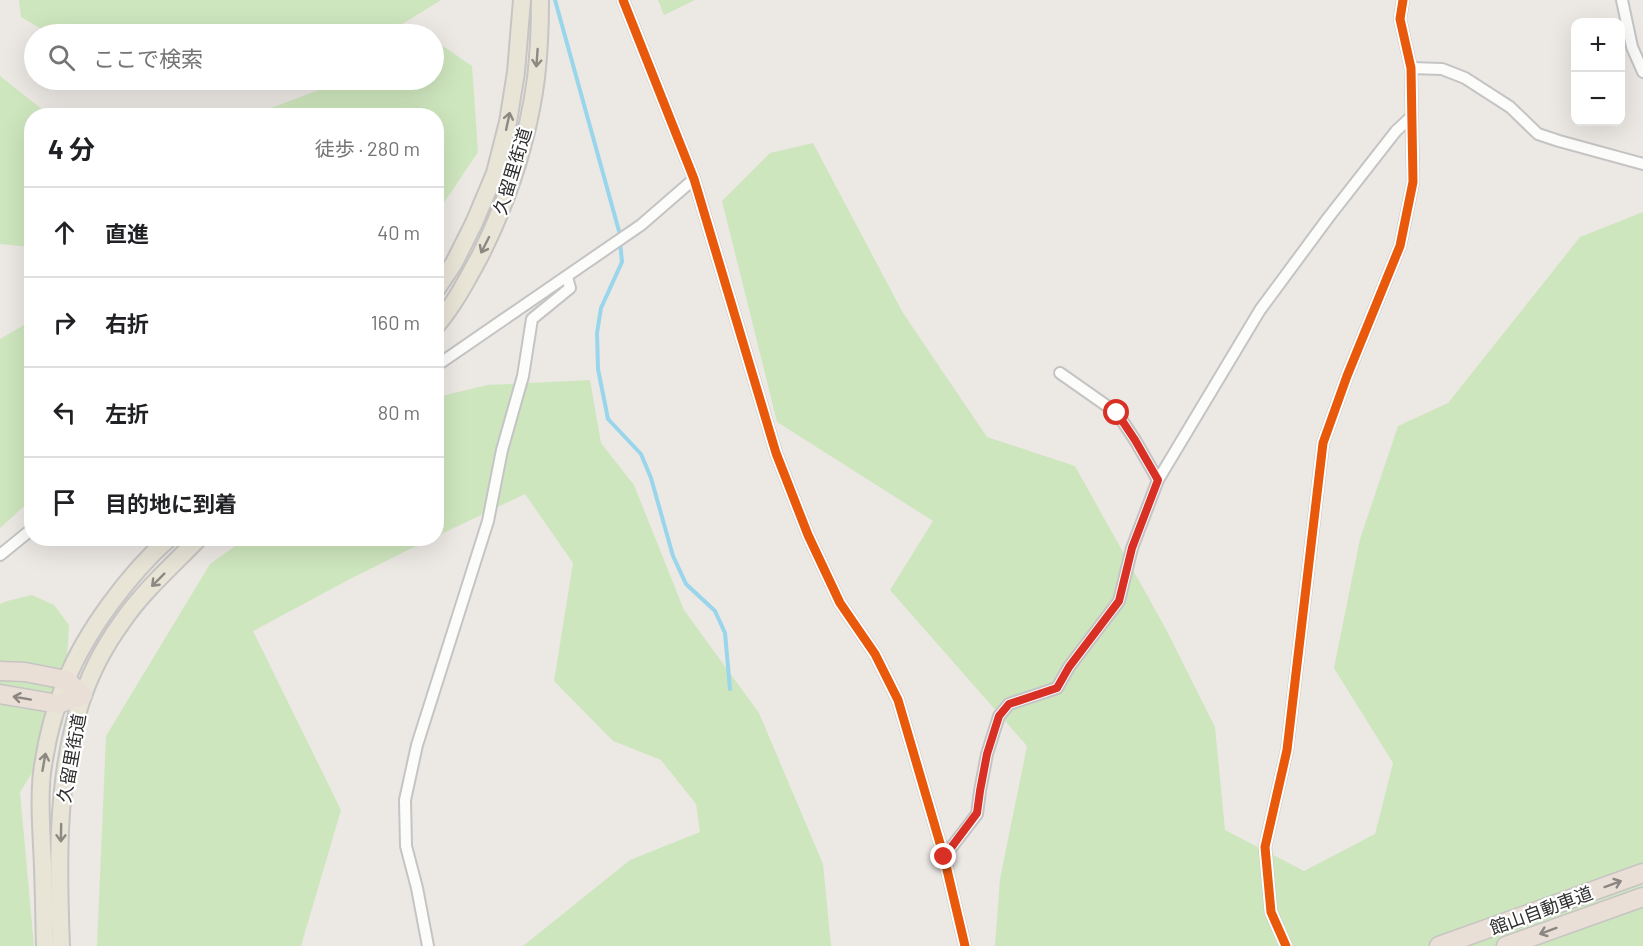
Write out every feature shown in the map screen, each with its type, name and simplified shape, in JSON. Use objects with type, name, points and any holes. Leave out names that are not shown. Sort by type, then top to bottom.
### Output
[{"type":"highway","points":[[0,671],[25,672],[66,680],[83,694],[58,704],[0,694]]},
{"type":"highway","name":"館山自動車道","points":[[1439,946],[1643,873]]},
{"type":"highway","name":"館山自動車道","points":[[1506,946],[1643,897]]},
{"type":"main road","name":"久留里街道","points":[[444,278],[474,223],[495,173],[508,122],[516,72],[522,0]]},
{"type":"main road","name":"久留里街道","points":[[444,317],[472,271],[493,229],[513,178],[527,125],[536,77],[540,0]]},
{"type":"main road","name":"久留里街道","points":[[45,946],[42,774],[58,704],[66,680],[105,612],[132,575],[159,546]]},
{"type":"main road","name":"久留里街道","points":[[62,946],[60,910],[62,801],[69,745],[83,694],[104,650],[123,621],[148,590],[191,546]]},
{"type":"street","points":[[623,0],[694,179],[776,453],[808,535],[840,603],[874,654],[898,700],[944,857],[965,946]]},
{"type":"street","points":[[1284,942],[1271,912],[1265,847],[1287,750],[1323,443],[1347,376],[1400,246],[1413,182],[1411,68],[1400,19],[1403,0]]},
{"type":"street","points":[[1622,0],[1632,46],[1643,72]]},
{"type":"street","points":[[1411,68],[1442,69],[1465,78],[1510,107],[1538,134],[1643,164]]},
{"type":"street","points":[[944,857],[977,813],[987,754],[999,716],[1009,704],[1057,688],[1069,667],[1119,601],[1132,548],[1158,480],[1260,310],[1342,200],[1396,131],[1411,117]]},
{"type":"street","points":[[444,361],[641,225],[694,179]]},
{"type":"street","points":[[428,946],[406,846],[405,800],[417,745],[488,521],[502,450],[523,375],[532,319],[570,288],[567,277]]},
{"type":"street","points":[[1060,373],[1117,413],[1158,480]]},
{"type":"street","points":[[0,555],[24,536]]},
{"type":"green space","points":[[19,0],[441,0],[402,24],[33,24],[21,17]]},
{"type":"green space","points":[[658,0],[695,0],[664,15]]},
{"type":"green space","points":[[444,47],[472,66],[478,152],[444,203],[444,108],[271,108],[319,90],[444,90]]},
{"type":"green space","points":[[0,76],[40,108],[24,108],[24,246],[0,244]]},
{"type":"green space","points":[[813,143],[903,313],[987,437],[1075,466],[1167,631],[1215,727],[1225,830],[1304,871],[1375,834],[1393,763],[1334,668],[1360,539],[1398,426],[1448,403],[1580,237],[1643,212],[1643,946],[995,946],[1000,879],[1027,746],[890,590],[933,521],[777,422],[722,201],[770,153]]},
{"type":"green space","points":[[24,325],[24,506],[0,528],[0,339]]},
{"type":"green space","points":[[590,380],[601,443],[634,485],[684,610],[759,713],[823,864],[831,946],[523,946],[630,860],[700,832],[696,804],[661,760],[613,741],[554,681],[573,563],[525,494],[444,533],[444,396],[487,385]]},
{"type":"green space","points":[[235,546],[416,546],[253,631],[341,810],[301,946],[97,946],[106,736],[210,564]]},
{"type":"green space","points":[[32,595],[54,605],[69,625],[63,724],[20,792],[34,946],[0,946],[0,604]]},
{"type":"waterway","points":[[555,0],[619,231],[622,262],[601,308],[597,333],[598,369],[608,419],[641,454],[651,478],[673,556],[686,584],[715,611],[725,633],[730,689]]},
{"type":"cycle path","points":[[623,0],[694,179],[776,453],[808,535],[840,603],[875,654],[898,700],[944,857],[965,946]]},
{"type":"cycle path","points":[[1286,946],[1271,912],[1265,847],[1287,750],[1323,443],[1347,376],[1400,246],[1413,182],[1411,68],[1400,19],[1403,0]]},
{"type":"route","points":[[944,857],[977,813],[987,754],[999,716],[1009,704],[1057,688],[1069,667],[1119,601],[1132,548],[1158,480],[1117,413]]}]
